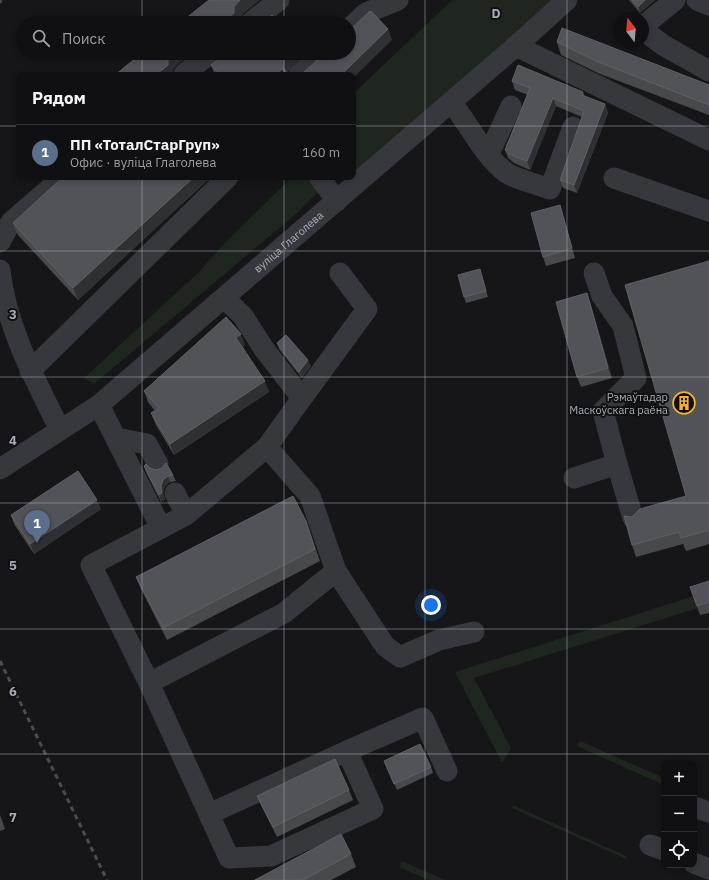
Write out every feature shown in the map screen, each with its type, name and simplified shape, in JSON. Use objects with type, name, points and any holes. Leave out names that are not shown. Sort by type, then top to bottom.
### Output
[{"type":"street","points":[[259,16],[279,0]]},
{"type":"street","points":[[356,22],[366,13],[398,0]]},
{"type":"street","name":"вуліца Глаголева","points":[[0,469],[99,405],[337,201],[567,0]]},
{"type":"street","points":[[649,21],[675,0]]},
{"type":"street","points":[[697,0],[709,5]]},
{"type":"street","points":[[649,34],[663,45],[709,71]]},
{"type":"street","points":[[516,46],[709,140]]},
{"type":"street","points":[[188,72],[202,60]]},
{"type":"street","points":[[302,72],[315,60]]},
{"type":"street","points":[[451,102],[489,154],[505,172],[550,189],[573,127]]},
{"type":"street","points":[[489,154],[511,106]]},
{"type":"street","points":[[614,178],[709,211]]},
{"type":"street","points":[[0,242],[11,222],[60,180]]},
{"type":"street","points":[[30,371],[225,180]]},
{"type":"street","points":[[321,180],[337,201]]},
{"type":"street","points":[[0,270],[2,291],[30,371],[60,430]]},
{"type":"street","points":[[340,273],[368,309],[268,446],[186,515],[91,565],[230,858],[271,856],[373,809],[347,751]]},
{"type":"street","points":[[594,274],[602,296],[623,326],[636,378],[603,411],[633,518]]},
{"type":"street","points":[[224,298],[243,316],[264,350],[302,398]]},
{"type":"street","points":[[99,405],[161,528]]},
{"type":"street","points":[[116,438],[147,444],[158,464]]},
{"type":"street","points":[[268,446],[310,496],[336,571],[385,646],[400,657],[439,640],[474,632]]},
{"type":"street","points":[[574,478],[617,464]]},
{"type":"street","points":[[175,493],[186,515]]},
{"type":"street","points":[[148,683],[284,613],[336,571]]},
{"type":"street","points":[[209,814],[423,718],[447,771]]},
{"type":"street","points":[[697,808],[709,812]]},
{"type":"street","points":[[697,864],[709,869]]},
{"type":"street","points":[[707,880],[709,876]]},
{"type":"shaded area","points":[[452,0],[562,0],[356,177],[356,91]]},
{"type":"shaded area","points":[[289,180],[309,180],[319,191],[296,214],[94,384],[84,378],[198,273],[224,244]]},
{"type":"shaded area","points":[[694,596],[698,608],[474,678],[511,748],[502,763],[455,672]]},
{"type":"shaded area","points":[[580,741],[661,777],[661,784],[577,746]]},
{"type":"shaded area","points":[[513,805],[626,856],[626,859],[512,808]]},
{"type":"shaded area","points":[[402,861],[445,880],[429,880],[399,867]]},
{"type":"building","points":[[209,0],[240,0],[234,7],[234,13],[230,16],[189,16]]},
{"type":"building","points":[[632,0],[645,0],[638,7]]},
{"type":"building","points":[[371,11],[388,29],[344,72],[304,72],[317,60],[356,60],[356,24]]},
{"type":"building","points":[[562,28],[709,85],[709,105],[596,61],[557,42]]},
{"type":"building","points":[[133,60],[168,60],[168,65],[159,72],[119,72]]},
{"type":"building","points":[[217,60],[284,60],[283,66],[286,72],[282,69],[278,72],[217,72],[211,65]]},
{"type":"building","points":[[518,65],[583,92],[582,95],[605,104],[574,185],[560,180],[584,111],[553,98],[527,161],[511,155],[505,150],[530,88],[512,81]]},
{"type":"building","points":[[60,180],[191,180],[73,288],[13,223]]},
{"type":"building","points":[[560,205],[572,248],[543,257],[531,213]]},
{"type":"building","name":"Рэмаўтадар Маскоўскага раёна","points":[[709,261],[709,530],[681,538],[679,532],[632,545],[624,516],[632,517],[640,509],[686,496],[625,285]]},
{"type":"building","points":[[480,269],[486,291],[464,297],[458,275]]},
{"type":"building","points":[[587,293],[608,368],[577,377],[556,302]]},
{"type":"building","points":[[226,317],[241,334],[236,338],[265,381],[170,444],[151,413],[159,408],[144,391]]},
{"type":"building","points":[[286,335],[308,360],[299,372],[277,343]]},
{"type":"building","points":[[166,463],[173,475],[168,476],[163,480],[161,486],[162,493],[159,495],[144,466],[146,464],[150,468],[156,470],[162,468]]},
{"type":"building","points":[[78,471],[97,500],[30,544],[11,515]]},
{"type":"building","points":[[293,496],[306,521],[315,549],[163,628],[136,577]]},
{"type":"building","points":[[709,581],[709,602],[697,606],[690,587]]},
{"type":"building","points":[[420,744],[431,767],[394,784],[384,761]]},
{"type":"building","points":[[335,759],[349,790],[273,827],[257,796]]},
{"type":"building","points":[[341,834],[351,854],[303,880],[255,880]]},
{"type":"railway","points":[[0,661],[107,880]]},
{"type":"place","name":"Рэмаўтадар Маскоўскага раёна","points":[[684,403]]},
{"type":"place","name":"ПП «ТоталСтарГруп»","points":[[37,543]]}]
